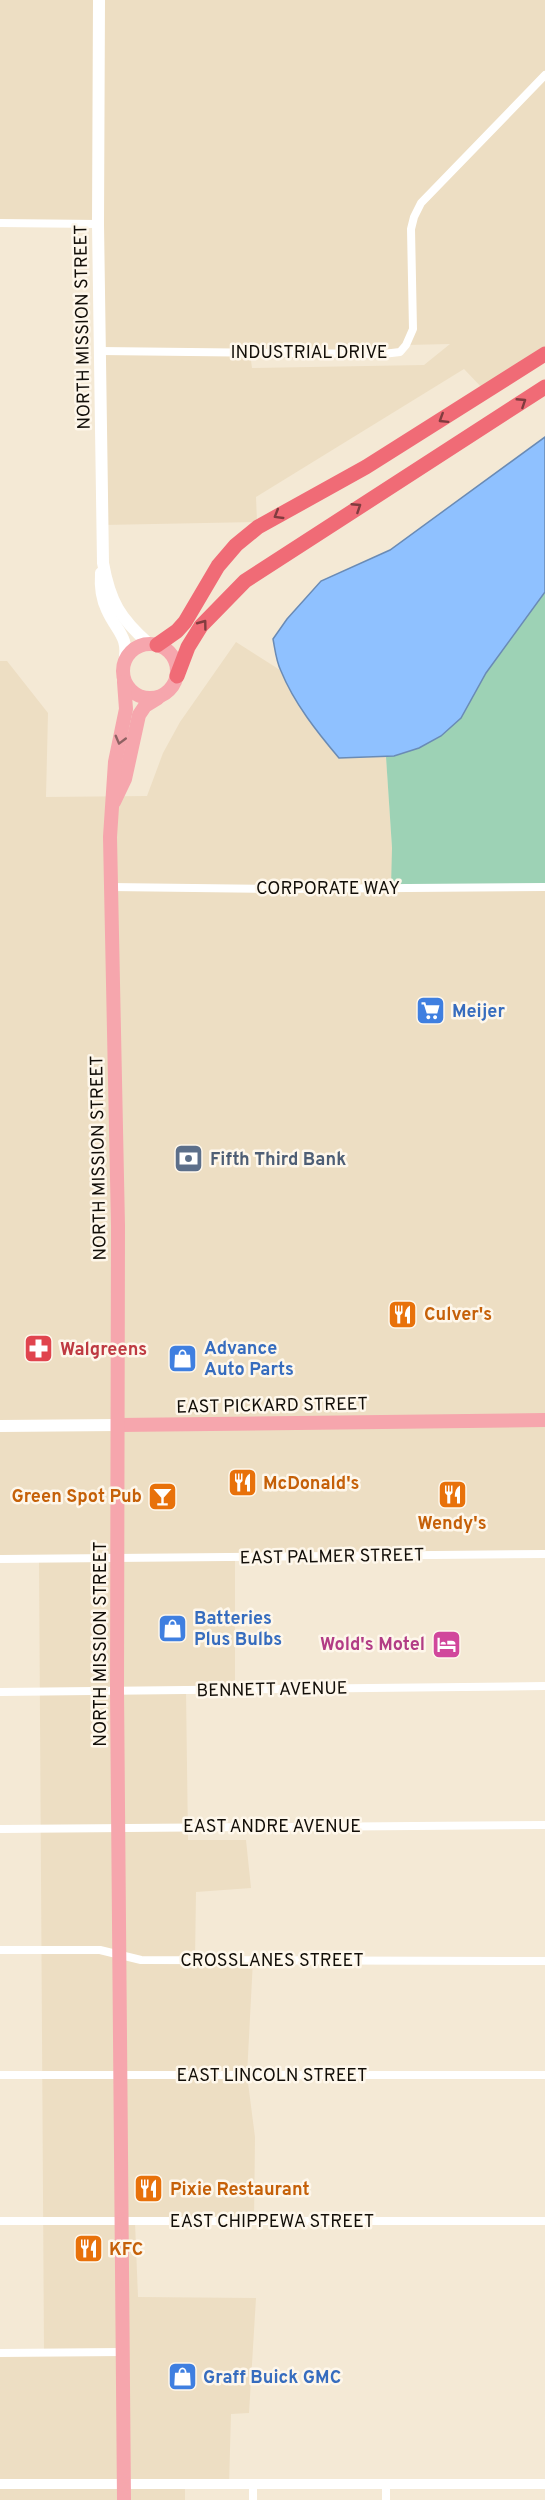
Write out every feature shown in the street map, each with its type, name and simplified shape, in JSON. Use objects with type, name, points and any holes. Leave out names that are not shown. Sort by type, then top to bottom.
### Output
[{"type":"highway","points":[[153,644],[177,631],[185,622],[218,566],[236,545],[258,527],[366,467],[545,354]]},
{"type":"highway","points":[[177,676],[188,647],[201,626],[245,581],[545,387]]},
{"type":"main road","name":"NORTH MISSION STREET","points":[[99,0],[98,224],[103,563],[100,591],[108,612],[126,644],[122,672],[126,709],[115,762],[110,829],[118,1226],[117,1690],[124,2500]]},
{"type":"main road","name":"NORTH MISSION STREET","points":[[103,563],[117,610],[126,623],[153,644],[166,649],[177,666],[177,676],[171,690],[145,706],[139,715],[125,779],[113,804]]},
{"type":"main road","points":[[124,662],[133,650],[153,644]]},
{"type":"main road","points":[[124,682],[138,696],[148,699],[158,698]]},
{"type":"main road","name":"EAST PICKARD STREET","points":[[0,1426],[545,1420]]},
{"type":"street","name":"INDUSTRIAL DRIVE","points":[[100,351],[382,354],[400,352],[411,337],[413,329],[410,247],[414,217],[421,203],[545,75]]},
{"type":"street","points":[[0,223],[98,224]]},
{"type":"street","name":"CORPORATE WAY","points":[[110,887],[285,889],[545,887]]},
{"type":"street","name":"EAST PALMER STREET","points":[[0,1559],[545,1554]]},
{"type":"street","name":"BENNETT AVENUE","points":[[0,1692],[545,1686]]},
{"type":"street","name":"EAST ANDRE AVENUE","points":[[0,1829],[545,1825]]},
{"type":"street","name":"CROSSLANES STREET","points":[[0,1950],[100,1950],[141,1960],[545,1961]]},
{"type":"street","name":"EAST LINCOLN STREET","points":[[0,2075],[545,2075]]},
{"type":"street","name":"EAST CHIPPEWA STREET","points":[[0,2221],[545,2221]]},
{"type":"street","points":[[0,2352],[123,2352]]},
{"type":"street","points":[[0,2484],[545,2484]]},
{"type":"street","points":[[253,2485],[253,2500]]},
{"type":"street","points":[[386,2485],[386,2500]]},
{"type":"shaded area","points":[[0,0],[545,0],[545,351],[486,392],[464,369],[256,497],[257,522],[103,525],[98,224],[0,223]],"holes":[[[450,344],[424,365],[252,368],[250,353],[400,352],[407,345]]]},
{"type":"shaded area","points":[[236,642],[280,670],[292,693],[339,758],[386,756],[392,848],[392,888],[545,887],[545,1554],[235,1557],[235,1689],[186,1690],[188,1840],[246,1840],[251,1888],[196,1892],[195,1960],[253,1960],[247,2075],[255,2137],[254,2221],[135,2222],[138,2297],[256,2298],[249,2413],[231,2414],[229,2485],[185,2485],[185,2500],[0,2500],[0,2353],[44,2352],[39,1559],[0,1559],[0,661],[7,661],[48,713],[46,797],[147,796],[163,753],[180,722]]},
{"type":"green space","points":[[545,592],[545,887],[391,888],[392,848],[386,757],[419,748],[461,718],[486,673]]},
{"type":"water","points":[[545,437],[545,592],[486,673],[461,718],[441,736],[419,748],[394,756],[339,758],[314,727],[292,694],[279,667],[273,639],[287,619],[321,581],[390,550]]},
{"type":"place","name":"Meijer","points":[[431,1011]]},
{"type":"place","name":"Fifth Third Bank","points":[[189,1159]]},
{"type":"place","name":"Culver's","points":[[403,1314]]},
{"type":"place","name":"Walgreens","points":[[39,1349]]},
{"type":"place","name":"Advance Auto Parts","points":[[183,1358]]},
{"type":"place","name":"McDonald's","points":[[242,1483]]},
{"type":"place","name":"Wendy's","points":[[452,1494]]},
{"type":"place","name":"Green Spot Pub","points":[[163,1496]]},
{"type":"place","name":"Batteries Plus Bulbs","points":[[173,1628]]},
{"type":"place","name":"Wold's Motel","points":[[446,1644]]},
{"type":"place","name":"Pixie Restaurant","points":[[149,2189]]},
{"type":"place","name":"KFC","points":[[88,2249]]},
{"type":"place","name":"Graff Buick GMC","points":[[182,2377]]}]
